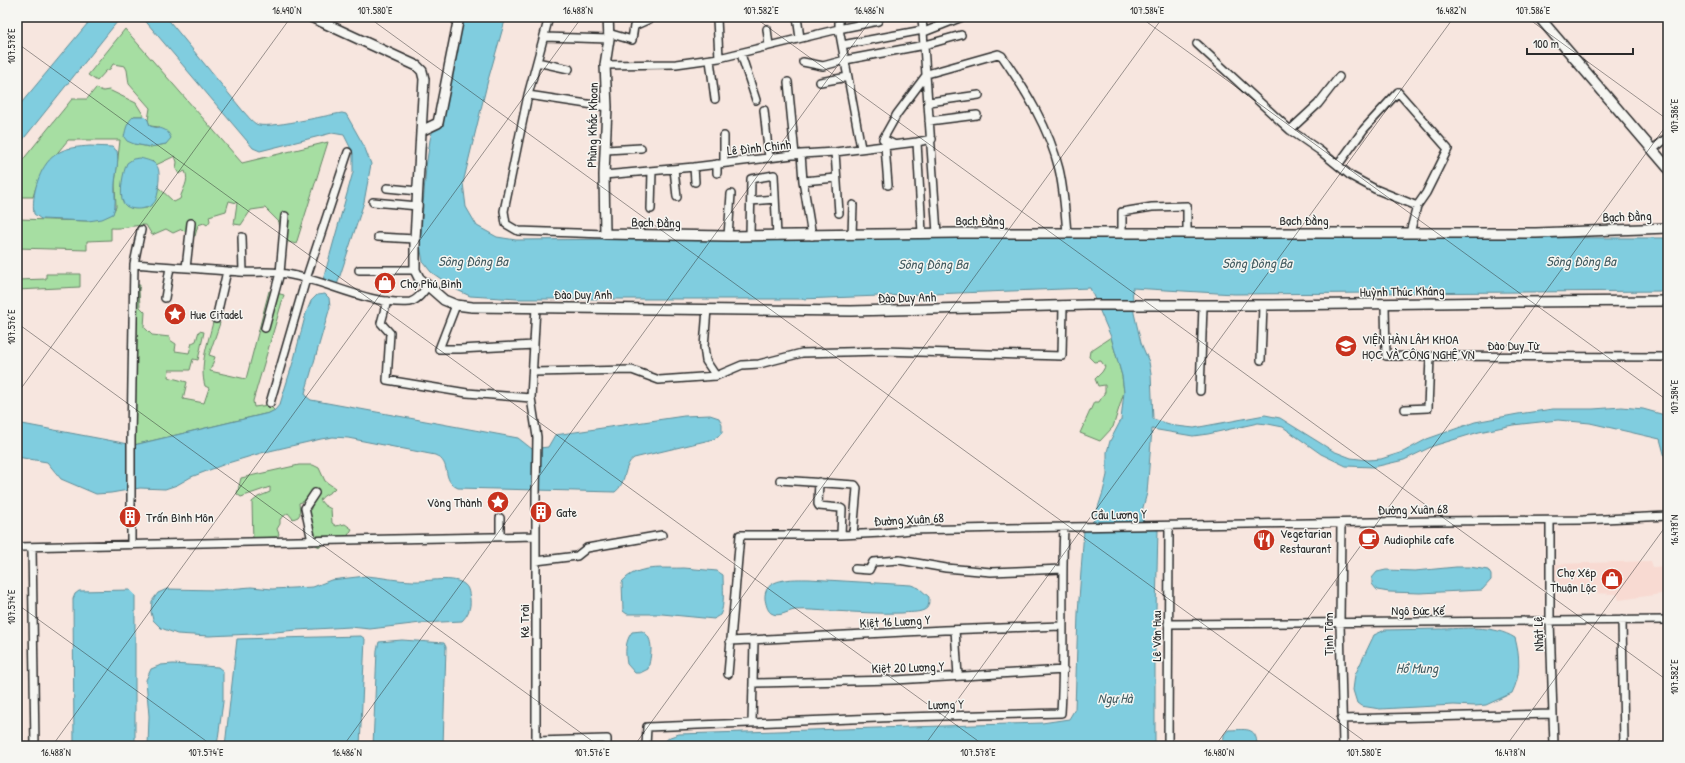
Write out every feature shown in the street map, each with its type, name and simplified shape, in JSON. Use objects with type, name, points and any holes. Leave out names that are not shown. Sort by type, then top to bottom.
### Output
[{"type":"street","points":[[311,17],[417,66],[422,72],[424,79],[415,239],[415,270],[359,270]]},
{"type":"street","points":[[421,131],[438,123],[459,17]]},
{"type":"street","name":"Bạch Đằng","points":[[549,17],[528,95],[504,211],[506,224],[518,231],[605,234],[812,236],[922,233],[1536,232],[1668,228]]},
{"type":"street","name":"Phùng Khắc Khoan","points":[[605,234],[604,175],[607,107],[605,65],[609,36],[608,17]]},
{"type":"street","points":[[544,37],[609,36],[632,40],[634,26],[654,17]]},
{"type":"street","points":[[797,17],[800,38]]},
{"type":"street","points":[[839,17],[839,29],[861,148]]},
{"type":"street","points":[[605,65],[676,64],[710,60],[878,21],[880,17]]},
{"type":"street","points":[[922,17],[929,102],[929,121],[932,139],[937,233]]},
{"type":"street","points":[[842,45],[924,31],[962,17]]},
{"type":"street","points":[[1539,17],[1668,168]]},
{"type":"street","points":[[717,18],[719,58]]},
{"type":"street","points":[[767,29],[769,46]]},
{"type":"street","points":[[804,62],[823,66],[845,60],[925,45],[960,35]]},
{"type":"street","points":[[1197,44],[1290,130],[1351,176],[1375,189],[1418,206]]},
{"type":"street","points":[[741,54],[756,100]]},
{"type":"street","points":[[888,185],[889,145],[883,139],[897,114],[927,74],[972,62],[991,54],[998,54],[1002,56],[1034,106],[1052,147],[1059,170],[1067,233]]},
{"type":"street","points":[[710,60],[715,99]]},
{"type":"street","points":[[537,62],[569,69]]},
{"type":"street","points":[[820,82],[848,77]]},
{"type":"street","points":[[1290,130],[1318,104],[1340,77]]},
{"type":"street","points":[[788,82],[802,181],[812,236]]},
{"type":"street","points":[[1338,165],[1364,129],[1398,92],[1448,149],[1418,206],[1410,233]]},
{"type":"street","points":[[528,95],[607,107]]},
{"type":"street","points":[[929,102],[979,95]]},
{"type":"street","points":[[764,110],[769,158]]},
{"type":"street","points":[[929,121],[977,115]]},
{"type":"street","points":[[717,173],[721,163],[724,136]]},
{"type":"street","points":[[1652,150],[1668,137]]},
{"type":"street","name":"Lê Đình Chinh","points":[[604,175],[835,152],[932,139]]},
{"type":"street","points":[[918,142],[922,233]]},
{"type":"street","points":[[606,150],[641,148]]},
{"type":"street","points":[[270,403],[306,279],[348,152]]},
{"type":"street","points":[[835,152],[839,213]]},
{"type":"street","points":[[694,167],[695,182]]},
{"type":"street","points":[[674,169],[677,197]]},
{"type":"street","points":[[651,209],[652,170]]},
{"type":"street","points":[[750,236],[751,179],[774,176],[777,236]]},
{"type":"street","points":[[802,181],[836,178]]},
{"type":"street","points":[[387,188],[418,191]]},
{"type":"street","points":[[728,236],[731,194]]},
{"type":"street","points":[[751,201],[775,199]]},
{"type":"street","points":[[373,202],[418,206]]},
{"type":"street","points":[[852,235],[853,205]]},
{"type":"street","points":[[1122,233],[1122,212],[1152,207],[1187,206],[1187,233]]},
{"type":"street","points":[[265,328],[280,273],[285,216]]},
{"type":"street","points":[[186,268],[191,223]]},
{"type":"street","points":[[131,545],[134,264],[141,230]]},
{"type":"street","points":[[242,237],[243,272]]},
{"type":"street","points":[[378,237],[415,239]]},
{"type":"street","points":[[134,264],[243,272],[280,273],[306,279],[354,294],[387,301],[412,302],[428,286]]},
{"type":"street","points":[[166,298],[170,267]]},
{"type":"street","name":"Đào Duy Anh","points":[[415,270],[419,278],[444,300],[456,305],[472,307],[851,311],[1063,305],[1136,305]]},
{"type":"street","points":[[216,319],[228,271]]},
{"type":"street","points":[[387,301],[381,323],[390,333],[387,380],[467,393],[531,398],[536,307]]},
{"type":"street","name":"Huỳnh Thúc Kháng","points":[[1136,305],[1263,306],[1668,301]]},
{"type":"street","points":[[456,305],[439,349],[534,345]]},
{"type":"street","points":[[533,372],[632,370],[659,380],[716,376],[742,365],[759,364],[802,353],[883,351],[1062,356],[1063,305]]},
{"type":"street","name":"Đào Duy Từ","points":[[1385,305],[1386,356],[1430,358],[1668,357]]},
{"type":"street","points":[[1200,391],[1203,306]]},
{"type":"street","points":[[1261,360],[1263,306]]},
{"type":"street","points":[[707,309],[704,347],[706,361],[716,376]]},
{"type":"street","points":[[1405,409],[1428,408],[1430,358]]},
{"type":"street","name":"Kẻ Trài","points":[[531,398],[537,437],[536,743]]},
{"type":"street","points":[[780,480],[851,483],[857,487],[853,534]]},
{"type":"street","points":[[819,482],[819,506],[840,508],[842,510],[842,535]]},
{"type":"street","points":[[312,541],[305,508],[315,493]]},
{"type":"street","name":"Đường Xuân 68","points":[[1159,525],[1550,520],[1668,516]]},
{"type":"street","points":[[500,518],[500,537]]},
{"type":"street","name":"Nhật Lệ","points":[[1550,520],[1550,621],[1554,746]]},
{"type":"street","name":"Tịnh Tâm","points":[[1341,523],[1340,623],[1341,719],[1343,746]]},
{"type":"street","name":"Cầu Lương Y","points":[[1079,527],[1159,525]]},
{"type":"street","name":"Lê Văn Hưu","points":[[1168,746],[1169,526]]},
{"type":"street","name":"Đường Xuân 68","points":[[730,641],[740,536],[842,535],[910,530],[1079,527]]},
{"type":"street","name":"Lương Y","points":[[646,746],[647,727],[752,722],[1061,713],[1064,670],[1062,569],[1064,528]]},
{"type":"street","points":[[536,561],[577,556],[587,548],[662,535]]},
{"type":"street","points":[[17,547],[536,536]]},
{"type":"street","points":[[32,547],[35,746]]},
{"type":"street","points":[[854,569],[869,570],[873,562],[899,560],[946,568],[991,572],[1062,569]]},
{"type":"street","points":[[1622,620],[1624,746]]},
{"type":"street","name":"Ngô Đức Kế","points":[[1168,624],[1668,620]]},
{"type":"street","name":"Kiệt 16 Lương Y","points":[[730,641],[1062,626]]},
{"type":"street","points":[[955,630],[958,676]]},
{"type":"street","points":[[728,674],[730,641]]},
{"type":"street","points":[[752,722],[754,641]]},
{"type":"street","name":"Kiệt 20 Lương Y","points":[[753,683],[895,680],[1064,670]]},
{"type":"street","points":[[1341,719],[1553,714]]},
{"type":"street","points":[[536,743],[607,739],[607,746]]},
{"type":"shaded area","name":"Chợ Xép Thuận Lộc","points":[[1651,561],[1653,567],[1668,566],[1668,593],[1619,600],[1617,594],[1557,592],[1555,564]]},
{"type":"green space","points":[[125,29],[242,163],[328,142],[296,244],[281,240],[279,222],[265,208],[251,210],[241,225],[234,224],[237,203],[229,201],[226,211],[209,216],[210,221],[207,225],[204,223],[198,225],[195,236],[187,234],[182,229],[173,233],[166,229],[152,235],[146,225],[142,225],[111,228],[111,240],[87,241],[87,250],[17,248],[17,219],[88,221],[112,214],[116,207],[115,184],[120,140],[68,140],[43,174],[35,189],[33,197],[17,197],[17,167],[72,99],[87,99],[96,88],[103,91],[109,90],[136,103],[144,116],[134,116],[134,144],[150,147],[166,144],[159,127],[150,126],[148,120],[150,108],[129,84],[125,66],[113,64],[110,69],[106,71],[97,81],[88,75]],"holes":[[[175,156],[177,162],[176,169],[179,174],[185,171],[187,179],[180,199],[174,202],[158,187],[157,195],[147,208],[131,208],[126,206],[152,161],[156,165]]]},
{"type":"green space","points":[[46,274],[80,274],[80,287],[17,290],[17,280],[46,279]]},
{"type":"green space","points":[[135,285],[140,285],[140,307],[145,312],[144,327],[152,335],[170,337],[170,340],[176,344],[175,351],[189,353],[192,343],[196,341],[199,331],[204,332],[198,360],[193,359],[190,370],[169,370],[168,377],[187,382],[183,399],[204,403],[209,388],[205,386],[203,370],[213,322],[220,323],[209,355],[215,357],[210,371],[246,379],[269,291],[284,295],[253,401],[254,407],[269,405],[275,411],[134,445]]},
{"type":"green space","points":[[1111,337],[1122,376],[1124,392],[1113,427],[1100,441],[1080,433],[1094,402],[1099,402],[1105,392],[1105,385],[1098,386],[1095,379],[1105,367],[1101,361],[1094,362],[1089,357],[1090,351]]},
{"type":"green space","points":[[299,465],[313,465],[319,468],[325,481],[335,488],[323,496],[320,500],[324,505],[331,509],[332,523],[336,526],[345,524],[352,529],[347,537],[337,539],[333,544],[326,541],[320,547],[315,545],[309,546],[308,537],[310,511],[314,500],[310,499],[299,503],[300,514],[298,517],[293,519],[288,513],[280,519],[280,524],[277,529],[279,534],[273,546],[253,543],[252,502],[258,497],[270,492],[270,487],[241,497],[237,494],[241,478]]},
{"type":"water","points":[[93,17],[121,17],[17,147],[17,108]]},
{"type":"water","points":[[142,17],[166,17],[243,111],[256,124],[272,125],[297,122],[342,113],[346,114],[364,146],[371,164],[364,202],[337,285],[323,280],[353,172],[353,153],[344,135],[332,133],[260,151],[253,148]]},
{"type":"water","name":"Sông Đông Ba","points":[[460,17],[506,17],[488,80],[463,183],[466,207],[477,226],[497,237],[516,240],[882,237],[1668,238],[1668,291],[1234,294],[1132,288],[1134,313],[1141,343],[1149,362],[1151,374],[1153,419],[1176,426],[1194,428],[1265,415],[1280,418],[1333,451],[1351,458],[1368,460],[1381,459],[1403,452],[1427,439],[1475,422],[1553,409],[1622,407],[1643,409],[1668,416],[1668,468],[1660,439],[1590,423],[1558,420],[1513,425],[1479,432],[1433,446],[1404,460],[1374,467],[1346,466],[1321,454],[1283,427],[1268,424],[1258,423],[1193,436],[1152,429],[1147,493],[1142,511],[1142,519],[1151,529],[1158,530],[1155,649],[1155,746],[659,746],[670,737],[679,734],[1042,723],[1069,719],[1075,709],[1078,613],[1084,530],[1094,520],[1107,475],[1107,452],[1110,441],[1121,420],[1124,392],[1122,376],[1111,337],[1090,288],[801,299],[517,299],[470,296],[457,290],[431,272],[423,262],[420,245],[426,167],[430,140],[450,68]]},
{"type":"water","points":[[134,116],[144,116],[148,120],[150,126],[165,130],[171,138],[166,144],[150,147],[127,141],[124,137],[126,128]]},
{"type":"water","points":[[90,146],[112,147],[117,151],[118,159],[113,214],[102,219],[88,221],[41,219],[34,214],[33,207],[37,182],[49,160],[63,150]]},
{"type":"water","points":[[140,158],[156,164],[159,170],[158,192],[153,204],[142,209],[133,209],[125,205],[123,202],[121,193],[122,182],[127,163],[133,159]]},
{"type":"water","points":[[325,294],[329,298],[330,307],[305,393],[311,400],[518,438],[532,449],[548,447],[555,435],[684,416],[710,415],[719,418],[722,424],[722,433],[714,439],[634,458],[628,465],[621,484],[615,492],[458,488],[449,481],[444,462],[435,455],[348,438],[333,437],[261,453],[228,463],[165,489],[140,488],[96,494],[61,479],[47,462],[17,457],[17,423],[134,445],[269,413],[275,410],[280,404],[306,313],[311,301],[317,295]]},
{"type":"water","points":[[1470,567],[1488,570],[1491,575],[1491,580],[1482,590],[1420,593],[1377,590],[1372,584],[1372,578],[1377,572],[1386,570],[1415,571]]},
{"type":"water","points":[[684,568],[717,571],[723,575],[723,601],[720,615],[714,619],[662,614],[627,614],[623,611],[622,582],[628,576],[643,570]]},
{"type":"water","points":[[366,576],[407,581],[454,580],[460,582],[466,586],[469,591],[469,611],[462,621],[421,623],[370,629],[350,627],[209,636],[177,634],[161,628],[153,620],[151,612],[152,601],[158,593],[167,589],[217,590],[251,587],[272,589],[313,587],[331,580]]},
{"type":"water","points":[[809,579],[911,585],[919,588],[929,597],[928,605],[926,609],[922,611],[902,613],[800,610],[777,615],[770,612],[765,599],[766,592],[769,587],[774,583],[781,581]]},
{"type":"water","points":[[130,590],[135,595],[135,746],[74,746],[73,599],[75,594],[79,591]]},
{"type":"water","name":"Hồ Mung","points":[[1488,629],[1515,638],[1519,666],[1517,679],[1512,693],[1486,705],[1475,706],[1454,705],[1380,709],[1361,706],[1357,703],[1353,690],[1355,675],[1374,635],[1385,630]]},
{"type":"water","points":[[642,631],[649,638],[651,648],[650,659],[648,669],[640,673],[635,673],[627,664],[626,647],[632,632]]},
{"type":"water","points":[[361,636],[365,639],[360,746],[225,746],[237,639]]},
{"type":"water","points":[[402,640],[444,643],[446,647],[443,746],[373,746],[377,650],[379,642]]},
{"type":"water","points":[[173,664],[218,667],[223,671],[223,702],[217,746],[148,746],[149,716],[146,680],[151,669],[161,665]]},
{"type":"water","points":[[1228,730],[1248,730],[1252,732],[1255,735],[1257,746],[1223,746],[1224,735]]},
{"type":"place","name":"Chợ Phú Bình","points":[[385,283]]},
{"type":"place","name":"Hue Citadel","points":[[175,314]]},
{"type":"place","name":"VIỆN HÀN LÂM KHOA HỌC VÀ CÔNG NGHỆ VN","points":[[1346,346]]},
{"type":"place","name":"Vòng Thành","points":[[498,502]]},
{"type":"place","name":"Gate","points":[[541,512]]},
{"type":"place","name":"Trấn Bình Môn","points":[[130,517]]},
{"type":"place","name":"Audiophile cafe","points":[[1369,539]]},
{"type":"place","name":"Vegetarian Restaurant","points":[[1264,540]]},
{"type":"place","name":"Chợ Xép Thuận Lộc","points":[[1612,579]]},
{"type":"water label","name":"Ngự Hà","points":[[1115,698]]}]
